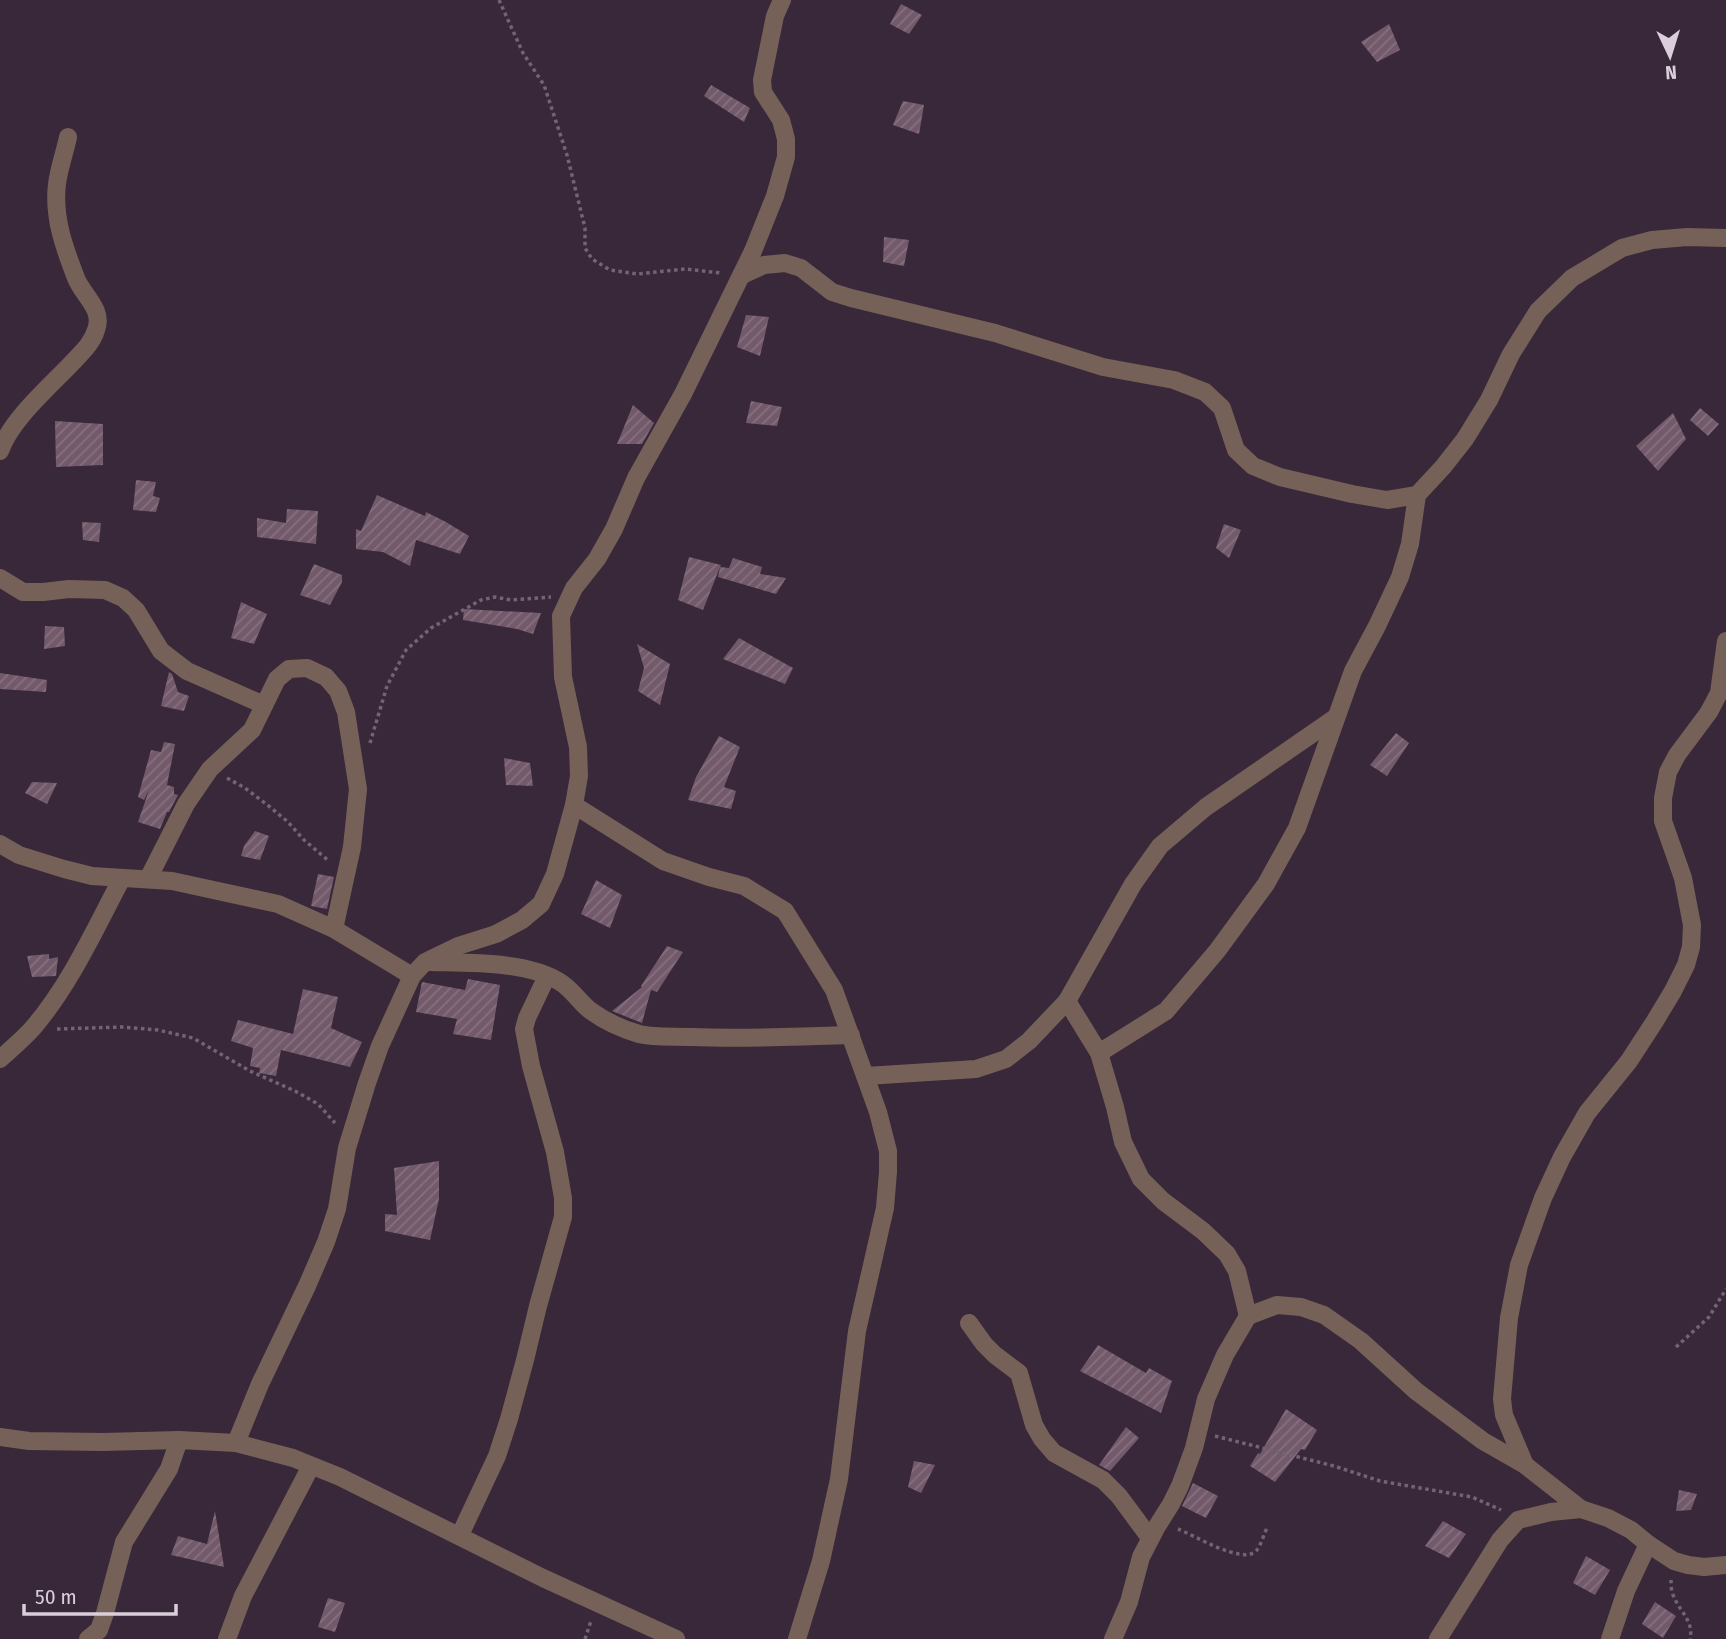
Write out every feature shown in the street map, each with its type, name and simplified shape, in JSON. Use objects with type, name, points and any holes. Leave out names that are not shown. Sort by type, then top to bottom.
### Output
[{"type":"street","points":[[236,1443],[260,1384],[326,1242],[337,1209],[347,1148],[380,1046],[412,976],[425,962],[522,920],[541,904],[555,874],[579,776],[578,747],[563,677],[561,616],[574,588],[597,559],[614,529],[636,478],[683,394],[742,275],[775,196],[786,157],[786,139],[781,120],[763,92],[762,80],[775,16],[782,0]]},
{"type":"street","points":[[0,451],[4,438],[37,398],[88,345],[99,317],[79,285],[64,249],[57,214],[57,184],[68,137]]},
{"type":"street","points":[[1099,1053],[1166,1011],[1217,951],[1266,884],[1297,828],[1353,671],[1400,577],[1410,544],[1417,495],[1465,439],[1489,400],[1511,354],[1538,311],[1573,278],[1622,248],[1652,240],[1726,237]]},
{"type":"street","points":[[742,275],[764,265],[785,263],[801,268],[832,292],[851,298],[995,333],[1103,367],[1174,380],[1205,392],[1222,408],[1236,450],[1253,466],[1280,477],[1352,494],[1387,500],[1417,495]]},
{"type":"street","points":[[0,578],[23,592],[106,590],[123,598],[136,610],[160,651],[187,671],[264,705]]},
{"type":"street","points":[[1525,1465],[1504,1415],[1502,1399],[1509,1318],[1519,1265],[1543,1198],[1562,1157],[1587,1114],[1629,1061],[1655,1021],[1686,965],[1691,947],[1692,925],[1683,878],[1663,821],[1663,798],[1668,772],[1677,755],[1709,712],[1719,693],[1726,641]]},
{"type":"street","points":[[148,879],[186,804],[210,769],[252,730],[277,679],[289,670],[307,668],[326,677],[338,691],[346,712],[358,789],[352,847],[334,929]]},
{"type":"street","points":[[866,1076],[976,1069],[1006,1059],[1029,1041],[1067,1001],[1133,884],[1160,846],[1206,807],[1335,718]]},
{"type":"street","points":[[574,805],[663,861],[744,886],[785,911],[834,990],[878,1112],[888,1151],[885,1208],[857,1331],[839,1479],[821,1561],[797,1639]]},
{"type":"street","points":[[0,844],[19,855],[92,876],[172,881],[278,904],[334,929],[412,976]]},
{"type":"street","points":[[0,1059],[31,1030],[51,1004],[80,957],[121,877]]},
{"type":"street","points":[[425,962],[478,963],[522,968],[547,976],[561,982],[590,1010],[614,1025],[643,1035],[774,1038],[851,1035]]},
{"type":"street","points":[[460,1535],[493,1465],[509,1419],[563,1217],[563,1198],[555,1152],[531,1066],[524,1028],[547,976]]},
{"type":"street","points":[[1067,1001],[1099,1053],[1122,1142],[1141,1179],[1163,1201],[1203,1231],[1227,1254],[1237,1271],[1248,1316]]},
{"type":"street","points":[[1114,1639],[1129,1602],[1141,1557],[1180,1486],[1194,1448],[1206,1399],[1226,1355],[1248,1316],[1276,1305],[1301,1307],[1324,1315],[1361,1341],[1416,1391],[1483,1441],[1525,1465],[1581,1509],[1608,1518],[1631,1530],[1674,1561],[1704,1567],[1726,1565]]},
{"type":"street","points":[[969,1323],[989,1349],[1019,1373],[1034,1425],[1054,1452],[1104,1480],[1153,1533]]},
{"type":"street","points":[[0,1437],[29,1441],[179,1440],[236,1443],[292,1458],[340,1477],[543,1578],[676,1639]]},
{"type":"street","points":[[88,1639],[99,1630],[124,1542],[169,1469],[179,1440]]},
{"type":"street","points":[[227,1639],[243,1596],[311,1466]]},
{"type":"street","points":[[1438,1639],[1500,1539],[1518,1520],[1551,1512],[1581,1509]]},
{"type":"street","points":[[1610,1639],[1626,1591],[1648,1544]]},
{"type":"path","points":[[499,0],[523,53],[544,85],[568,155],[585,228],[585,248],[592,259],[610,270],[637,274],[685,269],[742,275]]},
{"type":"path","points":[[369,745],[387,685],[406,650],[430,628],[481,600],[495,597],[511,600],[552,597],[574,588]]},
{"type":"path","points":[[210,769],[245,788],[270,807],[304,840],[347,875]]},
{"type":"path","points":[[31,1030],[122,1027],[158,1030],[193,1038],[250,1071],[318,1104],[334,1122],[347,1148]]},
{"type":"path","points":[[1676,1347],[1709,1317],[1726,1289]]},
{"type":"path","points":[[1198,1432],[1335,1466],[1380,1481],[1472,1497],[1491,1504],[1518,1520]]},
{"type":"path","points":[[1153,1533],[1168,1527],[1180,1529],[1219,1548],[1239,1555],[1249,1555],[1256,1551],[1268,1526]]},
{"type":"path","points":[[1674,1561],[1671,1587],[1689,1621],[1690,1639]]},
{"type":"building","points":[[901,4],[922,15],[909,34],[890,24]]},
{"type":"building","points":[[1389,24],[1400,50],[1377,62],[1361,42]]},
{"type":"building","points":[[711,85],[750,108],[744,122],[704,96]]},
{"type":"building","points":[[903,101],[924,105],[919,134],[893,125]]},
{"type":"building","points":[[884,237],[909,240],[904,266],[883,262]]},
{"type":"building","points":[[746,315],[769,317],[760,356],[737,347]]},
{"type":"building","points":[[751,401],[782,407],[777,426],[746,423]]},
{"type":"building","points":[[633,405],[654,423],[642,444],[617,444]]},
{"type":"building","points":[[1700,408],[1719,424],[1708,436],[1690,420]]},
{"type":"building","points":[[1673,413],[1686,439],[1658,471],[1636,446]]},
{"type":"building","points":[[55,421],[103,424],[103,465],[56,467]]},
{"type":"building","points":[[136,480],[156,482],[153,496],[160,498],[156,512],[133,510]]},
{"type":"building","points":[[377,495],[425,516],[426,512],[469,536],[460,554],[416,540],[410,566],[383,552],[356,549],[356,529],[361,531]]},
{"type":"building","points":[[287,509],[318,511],[316,544],[257,537],[257,518],[286,523]]},
{"type":"building","points":[[82,522],[101,523],[99,542],[83,540]]},
{"type":"building","points":[[1224,524],[1241,530],[1229,558],[1216,548]]},
{"type":"building","points":[[689,557],[721,565],[703,610],[678,600]]},
{"type":"building","points":[[733,558],[762,567],[760,574],[786,578],[776,594],[718,577],[720,567],[729,568]]},
{"type":"building","points":[[314,564],[342,575],[342,582],[330,605],[300,595]]},
{"type":"building","points":[[241,602],[267,614],[254,644],[231,638]]},
{"type":"building","points":[[464,609],[541,613],[533,634],[463,620]]},
{"type":"building","points":[[45,626],[64,627],[65,646],[44,649]]},
{"type":"building","points":[[739,638],[793,668],[785,684],[723,659]]},
{"type":"building","points":[[637,644],[670,664],[660,705],[638,691],[644,668]]},
{"type":"building","points":[[169,672],[178,692],[189,696],[184,711],[161,706]]},
{"type":"building","points":[[0,673],[47,680],[46,692],[0,689]]},
{"type":"building","points":[[1396,733],[1409,743],[1387,776],[1370,765]]},
{"type":"building","points":[[719,736],[740,747],[724,787],[736,791],[731,809],[688,800],[696,777]]},
{"type":"building","points":[[164,742],[175,744],[167,785],[174,787],[174,794],[178,795],[160,829],[138,822],[149,790],[144,800],[138,797],[151,750],[161,752]]},
{"type":"building","points":[[504,758],[530,763],[533,786],[506,785]]},
{"type":"building","points":[[32,782],[57,783],[47,804],[25,793]]},
{"type":"building","points":[[255,831],[269,836],[260,860],[241,856],[244,846]]},
{"type":"building","points":[[318,874],[334,877],[327,909],[311,906]]},
{"type":"building","points":[[596,880],[622,895],[610,928],[581,914]]},
{"type":"building","points":[[667,946],[683,952],[657,992],[651,990],[642,1023],[612,1011],[642,987]]},
{"type":"building","points":[[49,954],[49,959],[58,957],[56,976],[32,977],[27,956]]},
{"type":"building","points":[[468,979],[500,985],[491,1040],[453,1034],[457,1019],[416,1012],[422,982],[465,990]]},
{"type":"building","points":[[303,989],[338,997],[331,1028],[362,1042],[350,1067],[281,1050],[276,1076],[259,1073],[260,1068],[250,1066],[253,1048],[231,1041],[238,1020],[293,1034]]},
{"type":"building","points":[[439,1161],[439,1199],[430,1240],[385,1231],[385,1214],[397,1215],[394,1168]]},
{"type":"building","points":[[1098,1345],[1146,1373],[1149,1368],[1172,1381],[1161,1413],[1080,1371]]},
{"type":"building","points":[[1286,1409],[1317,1430],[1305,1450],[1301,1449],[1275,1482],[1250,1466]]},
{"type":"building","points":[[1126,1427],[1139,1438],[1110,1471],[1099,1465]]},
{"type":"building","points":[[914,1461],[935,1465],[921,1493],[908,1487]]},
{"type":"building","points":[[1193,1483],[1218,1496],[1206,1518],[1182,1506]]},
{"type":"building","points":[[1679,1490],[1697,1494],[1691,1510],[1676,1511]]},
{"type":"building","points":[[215,1511],[224,1567],[171,1555],[178,1536],[207,1544]]},
{"type":"building","points":[[1443,1521],[1466,1534],[1449,1558],[1425,1546]]},
{"type":"building","points":[[1586,1556],[1610,1570],[1595,1595],[1573,1583]]},
{"type":"building","points":[[328,1598],[345,1603],[335,1632],[318,1627]]},
{"type":"building","points":[[1655,1602],[1676,1616],[1663,1638],[1642,1624]]}]
